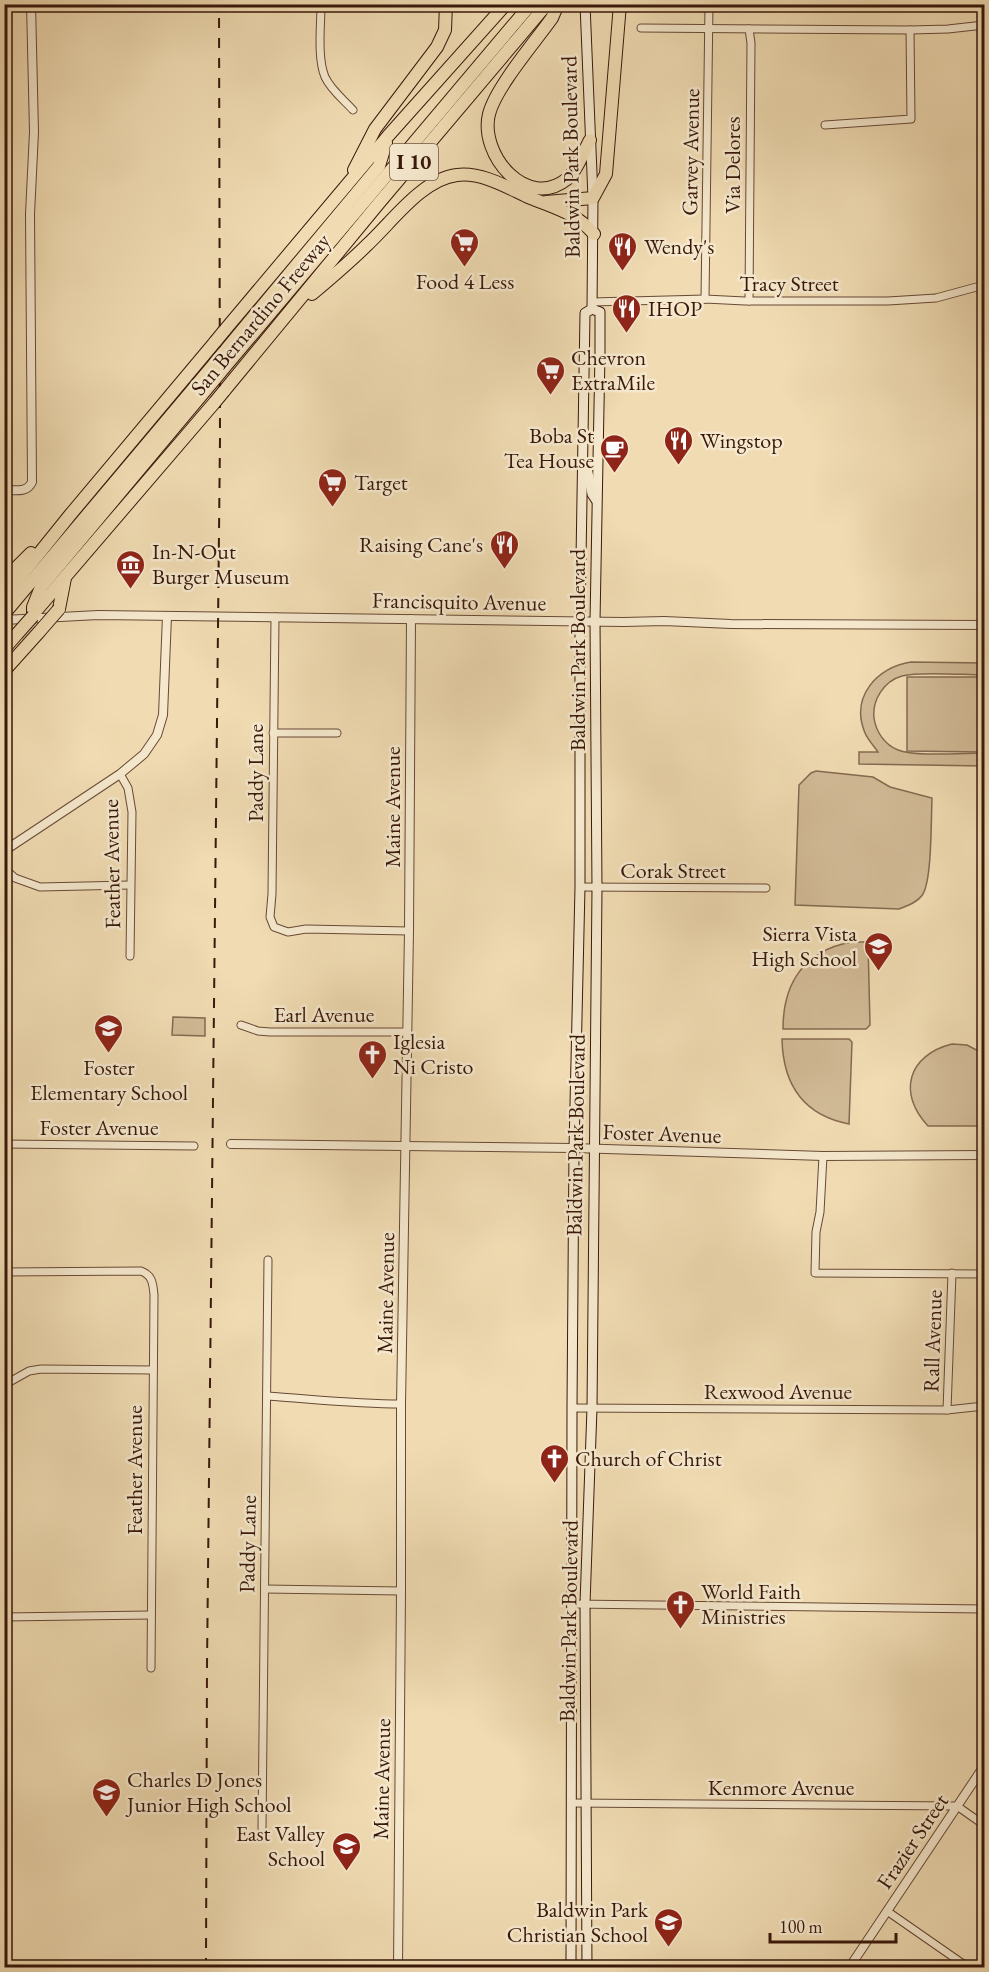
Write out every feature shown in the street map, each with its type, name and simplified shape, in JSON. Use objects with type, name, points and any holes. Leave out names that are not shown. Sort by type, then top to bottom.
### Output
[{"type":"highway","points":[[344,190],[375,129],[437,47],[445,30],[446,4]]},
{"type":"highway","name":"San Bernardino Freeway","points":[[6,606],[70,515],[388,136],[506,4]]},
{"type":"highway","points":[[6,606],[220,365],[531,4]]},
{"type":"highway","name":"San Bernardino Freeway","points":[[4,649],[215,402],[547,4]]},
{"type":"highway","points":[[558,4],[552,18],[501,89],[492,106],[488,117],[489,141],[508,174],[522,183],[543,188],[556,186],[570,176],[590,140]]},
{"type":"highway","points":[[542,201],[593,198],[606,174],[620,4]]},
{"type":"highway","points":[[35,610],[41,587],[215,379],[224,352],[379,166],[388,136]]},
{"type":"highway","points":[[283,321],[414,199],[433,183],[444,178],[471,175],[495,182],[579,219],[594,234]]},
{"type":"highway","points":[[4,580],[70,515]]},
{"type":"highway","points":[[4,671],[59,609],[65,577]]},
{"type":"main road","name":"Baldwin Park Boulevard","points":[[571,1968],[572,1408],[574,1148],[580,887],[580,621],[585,313],[592,306],[594,234],[585,4]]},
{"type":"main road","name":"Baldwin Park Boulevard","points":[[587,1968],[585,1604],[592,1408],[597,888],[595,621],[600,312],[592,306]]},
{"type":"main road","points":[[583,451],[592,494],[597,502]]},
{"type":"street","points":[[4,490],[25,490],[32,482],[30,214],[34,132],[31,4]]},
{"type":"street","points":[[321,4],[322,62],[325,76],[331,87],[353,111]]},
{"type":"street","name":"Garvey Avenue","points":[[705,299],[710,4]]},
{"type":"street","points":[[641,28],[910,30],[984,25]]},
{"type":"street","name":"Via Delores","points":[[749,301],[750,29]]},
{"type":"street","points":[[825,125],[912,119],[910,30]]},
{"type":"street","name":"Tracy Street","points":[[592,306],[705,299],[888,301],[936,298],[984,285]]},
{"type":"street","name":"Francisquito Avenue","points":[[4,620],[98,615],[984,625]]},
{"type":"street","points":[[4,851],[120,774],[152,745],[161,725],[167,616]]},
{"type":"street","name":"Paddy Lane","points":[[275,617],[270,917],[274,927],[288,932],[306,929],[409,931]]},
{"type":"street","name":"Maine Avenue","points":[[398,1968],[401,1404],[409,931],[411,619]]},
{"type":"street","points":[[273,733],[337,733]]},
{"type":"street","name":"Feather Avenue","points":[[120,774],[128,788],[132,812],[130,956]]},
{"type":"street","points":[[4,868],[15,878],[40,887],[130,885]]},
{"type":"street","name":"Corak Street","points":[[580,887],[765,888]]},
{"type":"street","name":"Earl Avenue","points":[[241,1025],[258,1031],[270,1032],[407,1032]]},
{"type":"street","name":"Foster Avenue","points":[[4,1144],[194,1146]]},
{"type":"street","name":"Foster Avenue","points":[[231,1144],[574,1148],[823,1156],[984,1155]]},
{"type":"street","points":[[823,1156],[815,1273],[984,1274]]},
{"type":"street","name":"Paddy Lane","points":[[262,1828],[268,1260]]},
{"type":"street","name":"Feather Avenue","points":[[4,1272],[141,1271],[147,1273],[151,1278],[154,1295],[151,1668]]},
{"type":"street","name":"Rall Avenue","points":[[947,1410],[952,1273]]},
{"type":"street","points":[[4,1385],[29,1371],[41,1369],[153,1370]]},
{"type":"street","points":[[267,1396],[326,1399],[345,1403],[401,1404]]},
{"type":"street","name":"Rexwood Avenue","points":[[572,1408],[947,1410],[984,1406]]},
{"type":"street","points":[[265,1589],[401,1591]]},
{"type":"street","points":[[571,1604],[984,1609]]},
{"type":"street","points":[[4,1617],[151,1615]]},
{"type":"street","name":"Frazier Street","points":[[849,1968],[984,1766]]},
{"type":"street","name":"Kenmore Avenue","points":[[572,1803],[957,1806]]},
{"type":"street","points":[[957,1806],[984,1825]]},
{"type":"street","points":[[887,1911],[969,1968]]},
{"type":"shaded area","points":[[911,662],[984,663],[984,675],[920,674],[902,676],[890,682],[877,698],[875,705],[874,718],[879,733],[893,748],[905,752],[984,753],[984,766],[859,764],[859,752],[878,752],[866,736],[861,720],[864,696],[870,686],[887,670]]},
{"type":"shaded area","points":[[907,677],[984,677],[984,752],[907,751]]},
{"type":"shaded area","points":[[816,771],[873,777],[890,787],[932,798],[928,875],[923,894],[918,899],[899,909],[795,905],[799,785]]},
{"type":"shaded area","points":[[851,942],[868,942],[870,1025],[866,1029],[783,1029],[787,997],[799,972],[821,953]]},
{"type":"shaded area","points":[[173,1017],[205,1018],[205,1036],[172,1035]]},
{"type":"shaded area","points":[[782,1039],[849,1039],[852,1042],[849,1124],[819,1113],[799,1095],[786,1070]]},
{"type":"shaded area","points":[[952,1044],[967,1045],[984,1054],[983,1126],[928,1126],[912,1101],[910,1088],[917,1066],[937,1049]]},
{"type":"railway","points":[[206,1968],[220,438],[219,4]]},
{"type":"place","name":"Food 4 Less","points":[[465,268]]},
{"type":"place","name":"Wendy's","points":[[623,272]]},
{"type":"place","name":"IHOP","points":[[627,334]]},
{"type":"place","name":"Chevron ExtraMile","points":[[550,396]]},
{"type":"place","name":"Wingstop","points":[[679,466]]},
{"type":"place","name":"Boba St Tea House","points":[[615,474]]},
{"type":"place","name":"Target","points":[[333,508]]},
{"type":"place","name":"Raising Cane's","points":[[504,570]]},
{"type":"place","name":"In-N-Out Burger Museum","points":[[131,590]]},
{"type":"place","name":"Sierra Vista High School","points":[[878,972]]},
{"type":"place","name":"Foster Elementary School","points":[[109,1054]]},
{"type":"place","name":"Iglesia Ni Cristo","points":[[372,1080]]},
{"type":"place","name":"Church of Christ","points":[[554,1484]]},
{"type":"place","name":"World Faith Ministries","points":[[680,1630]]},
{"type":"place","name":"Charles D Jones Junior High School","points":[[106,1818]]},
{"type":"place","name":"East Valley School","points":[[346,1872]]},
{"type":"place","name":"Baldwin Park Christian School","points":[[669,1948]]}]
